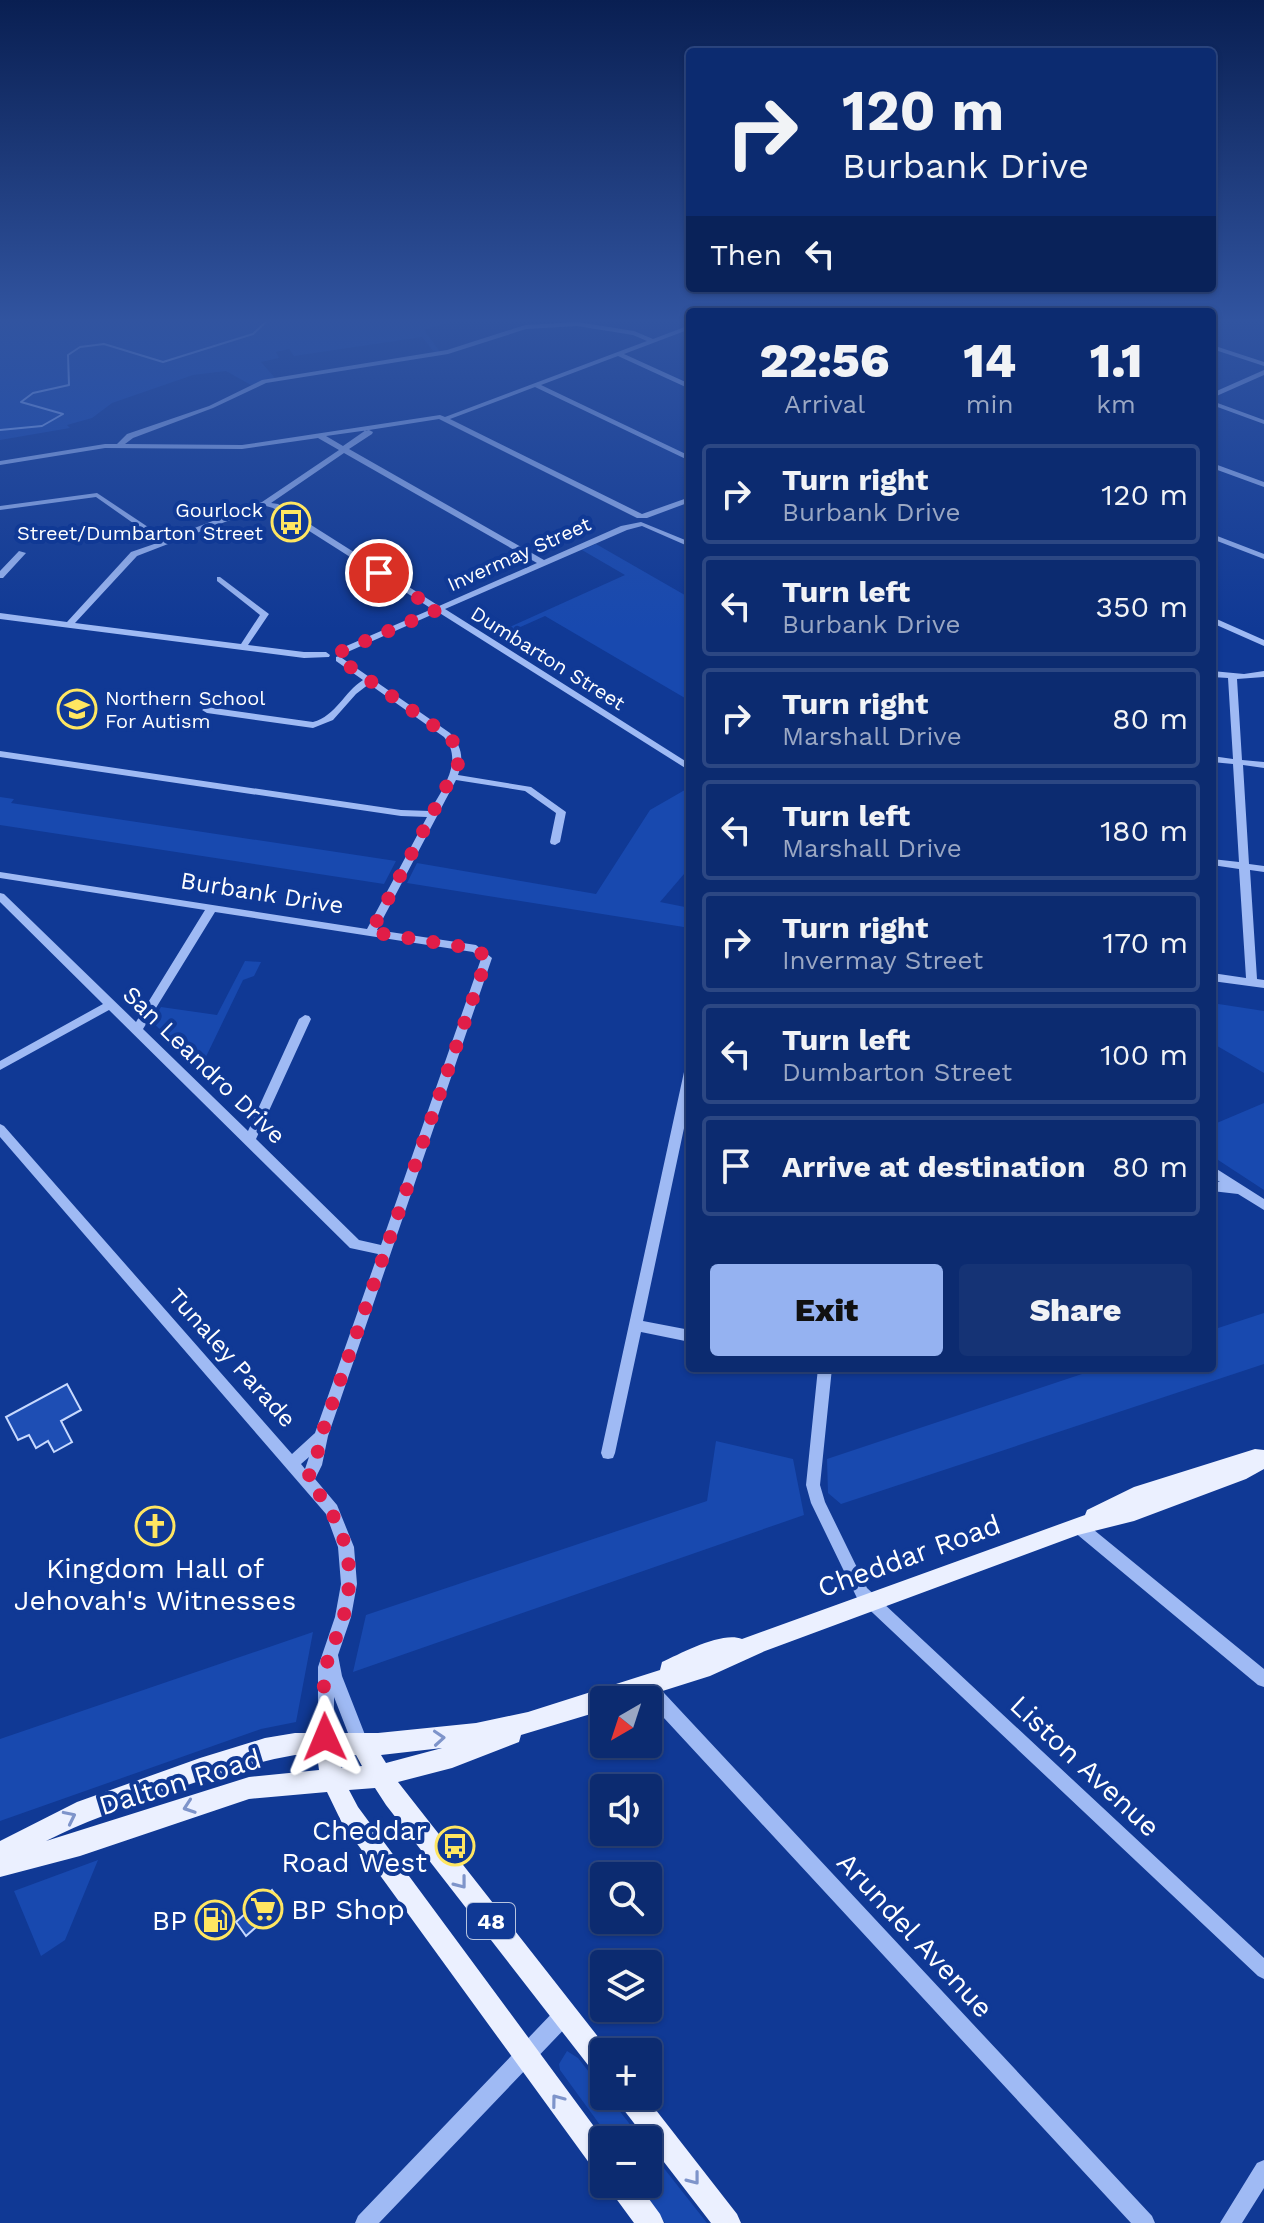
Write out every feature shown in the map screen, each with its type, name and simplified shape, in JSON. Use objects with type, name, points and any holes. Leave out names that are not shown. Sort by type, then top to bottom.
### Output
[{"type":"main road","name":"Cheddar Road","points":[[362,1745],[458,1736],[528,1723],[710,1665],[760,1642],[871,1601],[1078,1526],[1134,1512],[1239,1473],[1264,1458]]},
{"type":"main road","name":"Cheddar Road","points":[[379,1776],[476,1749],[528,1723]]},
{"type":"main road","name":"Dalton Road","points":[[0,1853],[77,1813],[265,1749],[295,1744],[362,1745]]},
{"type":"main road","points":[[326,1745],[332,1779]]},
{"type":"main road","name":"48","points":[[362,1745],[379,1776],[590,2047]]},
{"type":"main road","name":"Dalton Road","points":[[0,1865],[80,1844],[249,1788],[379,1776]]},
{"type":"main road","name":"48","points":[[332,1779],[350,1815],[590,2143]]},
{"type":"main road","points":[[640,2110],[728,2223]]},
{"type":"main road","points":[[632,2198],[651,2223]]},
{"type":"street","points":[[120,445],[130,436],[170,422]]},
{"type":"street","points":[[0,463],[120,445],[234,448],[413,422]]},
{"type":"street","points":[[453,422],[686,543]]},
{"type":"street","points":[[612,422],[686,457]]},
{"type":"street","points":[[69,625],[134,554],[265,504],[369,432]]},
{"type":"street","points":[[320,436],[543,563]]},
{"type":"street","points":[[1216,467],[1264,485]]},
{"type":"street","points":[[0,508],[97,495],[164,541]]},
{"type":"street","name":"Invermay Street","points":[[340,655],[686,501]]},
{"type":"street","name":"Dumbarton Street","points":[[265,504],[275,506],[686,766]]},
{"type":"street","points":[[1216,538],[1264,557]]},
{"type":"street","points":[[0,576],[22,553]]},
{"type":"street","points":[[220,579],[265,614],[243,647]]},
{"type":"street","points":[[0,616],[326,655],[330,659],[340,655],[368,681],[447,735],[457,746],[459,762],[371,932]]},
{"type":"street","points":[[1216,622],[1264,643]]},
{"type":"street","points":[[1216,675],[1232,677],[1264,674]]},
{"type":"street","points":[[1216,978],[1258,984],[1244,866],[1232,677]]},
{"type":"street","points":[[207,710],[313,725],[325,723],[333,719],[356,686],[368,681]]},
{"type":"street","points":[[0,754],[432,817]]},
{"type":"street","points":[[1216,759],[1264,765]]},
{"type":"street","points":[[453,777],[528,789],[561,812],[555,842]]},
{"type":"street","points":[[1216,862],[1264,869]]},
{"type":"street","name":"Burbank Drive","points":[[2,879],[476,949],[487,958],[321,1436],[315,1465],[307,1479]]},
{"type":"street","name":"San Leandro Drive","points":[[0,896],[355,1244],[385,1251]]},
{"type":"street","points":[[137,1029],[212,908]]},
{"type":"street","points":[[0,1066],[111,1004]]},
{"type":"street","points":[[250,1139],[305,1019]]},
{"type":"street","points":[[608,1453],[686,1108]]},
{"type":"street","name":"Tunaley Parade","points":[[0,1129],[307,1479],[336,1518],[348,1559],[346,1609],[331,1649],[324,1680],[326,1745]]},
{"type":"street","points":[[1216,1174],[1264,1205]]},
{"type":"street","points":[[1216,1187],[1243,1192]]},
{"type":"street","points":[[638,1326],[686,1335]]},
{"type":"street","name":"Liston Avenue","points":[[825,1372],[813,1485],[818,1503],[862,1593],[1264,1970]]},
{"type":"street","name":"Burbank Drive","points":[[293,1463],[321,1436]]},
{"type":"street","points":[[1078,1526],[1264,1679]]},
{"type":"street","points":[[331,1649],[334,1676],[362,1745]]},
{"type":"street","name":"Arundel Avenue","points":[[645,1685],[1145,2223]]},
{"type":"street","points":[[365,2223],[565,2014]]},
{"type":"street","points":[[1230,2223],[1264,2170]]},
{"type":"shaded area","points":[[0,422],[79,422],[67,425],[70,428],[0,440]]},
{"type":"shaded area","points":[[596,544],[686,596],[686,699],[545,616],[496,638],[492,635],[625,575],[582,550]]},
{"type":"shaded area","points":[[686,789],[686,872],[660,902],[686,907],[686,927],[407,883],[417,863],[596,894],[650,810]]},
{"type":"shaded area","points":[[0,797],[14,799],[11,803],[396,861],[384,884],[0,825]]},
{"type":"shaded area","points":[[245,961],[261,962],[254,976],[243,980],[201,1067],[152,1022],[161,1007],[217,1015]]},
{"type":"shaded area","points":[[1216,1004],[1264,1011],[1264,1073],[1216,1045]]},
{"type":"shaded area","points":[[1264,1103],[1264,1190],[1216,1159],[1216,1123]]},
{"type":"shaded area","points":[[1264,1313],[1264,1364],[841,1504],[828,1493],[827,1459],[1088,1372],[1216,1372],[1216,1329]]},
{"type":"shaded area","points":[[716,1441],[793,1459],[804,1515],[353,1672],[366,1615],[707,1501]]},
{"type":"shaded area","points":[[313,1632],[296,1722],[261,1729],[0,1821],[0,1739]]},
{"type":"shaded area","points":[[98,1860],[65,1940],[41,1956],[14,1891]]},
{"type":"shaded area","points":[[567,2051],[578,2058],[590,2073],[590,2110],[619,2110],[631,2126],[601,2126],[560,2070],[559,2064]]},
{"type":"shaded area","points":[[662,2166],[707,2223],[665,2223],[645,2198],[662,2198]]},
{"type":"building","points":[[67,1384],[81,1410],[61,1421],[72,1442],[54,1452],[48,1441],[36,1448],[29,1435],[18,1440],[6,1417]]},
{"type":"building","name":"BP Shop","points":[[272,1890],[282,1904],[246,1936],[236,1922]]},
{"type":"waterway","points":[[0,430],[42,426],[49,422]]},
{"type":"place","name":"Gourlock Street/Dumbarton Street","points":[[291,522]]},
{"type":"place","name":"Northern School For Autism","points":[[77,709]]},
{"type":"place","name":"Kingdom Hall of Jehovah's Witnesses","points":[[155,1526]]},
{"type":"place","name":"Cheddar Road West","points":[[455,1846]]},
{"type":"place","name":"BP Shop","points":[[263,1909]]},
{"type":"place","name":"BP","points":[[215,1920]]},
{"type":"route","points":[[325,1737],[324,1680],[332,1646],[346,1609],[349,1570],[343,1536],[336,1518],[307,1479],[315,1465],[321,1436],[487,967],[484,953],[476,949],[371,932],[459,762],[457,746],[447,735],[339,659],[342,655],[340,652],[437,610],[379,573]]}]
